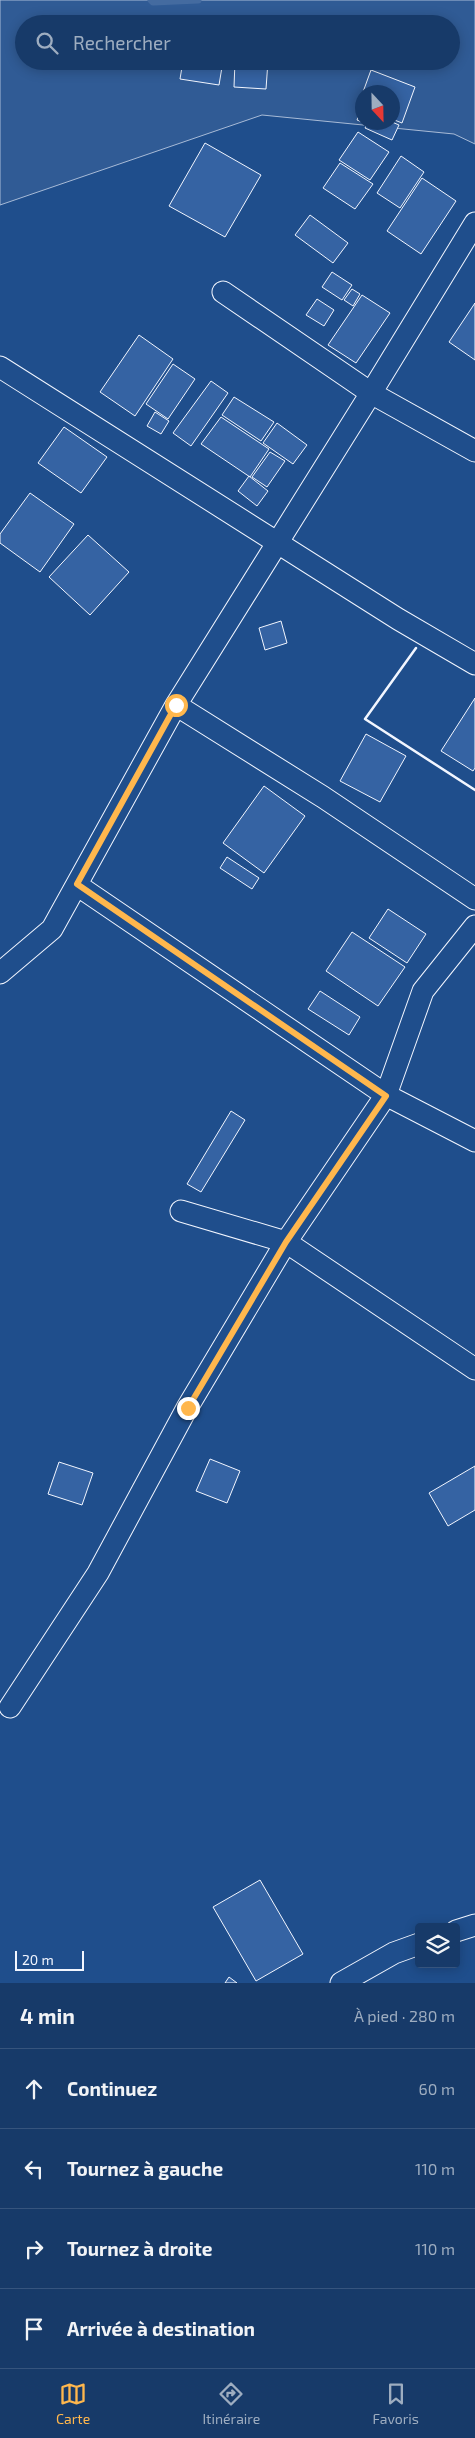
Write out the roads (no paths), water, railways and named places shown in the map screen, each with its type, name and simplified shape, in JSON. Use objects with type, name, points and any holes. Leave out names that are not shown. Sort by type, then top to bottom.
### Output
[{"type":"street","points":[[0,973],[16,962],[52,929],[176,705],[475,223]]},
{"type":"street","points":[[223,292],[371,393],[475,451]]},
{"type":"street","points":[[0,367],[398,619],[475,664]]},
{"type":"street","points":[[176,705],[323,797],[475,899]]},
{"type":"street","points":[[77,884],[386,1096],[475,1141]]},
{"type":"street","points":[[10,1707],[98,1573],[188,1408],[286,1242],[386,1096],[424,991],[475,926]]},
{"type":"street","points":[[180,1211],[286,1242],[475,1369]]},
{"type":"street","points":[[460,1930],[475,1924]]},
{"type":"street","points":[[341,1983],[394,1953],[415,1945]]},
{"type":"waterway","points":[[151,0],[153,2],[198,0]]}]
